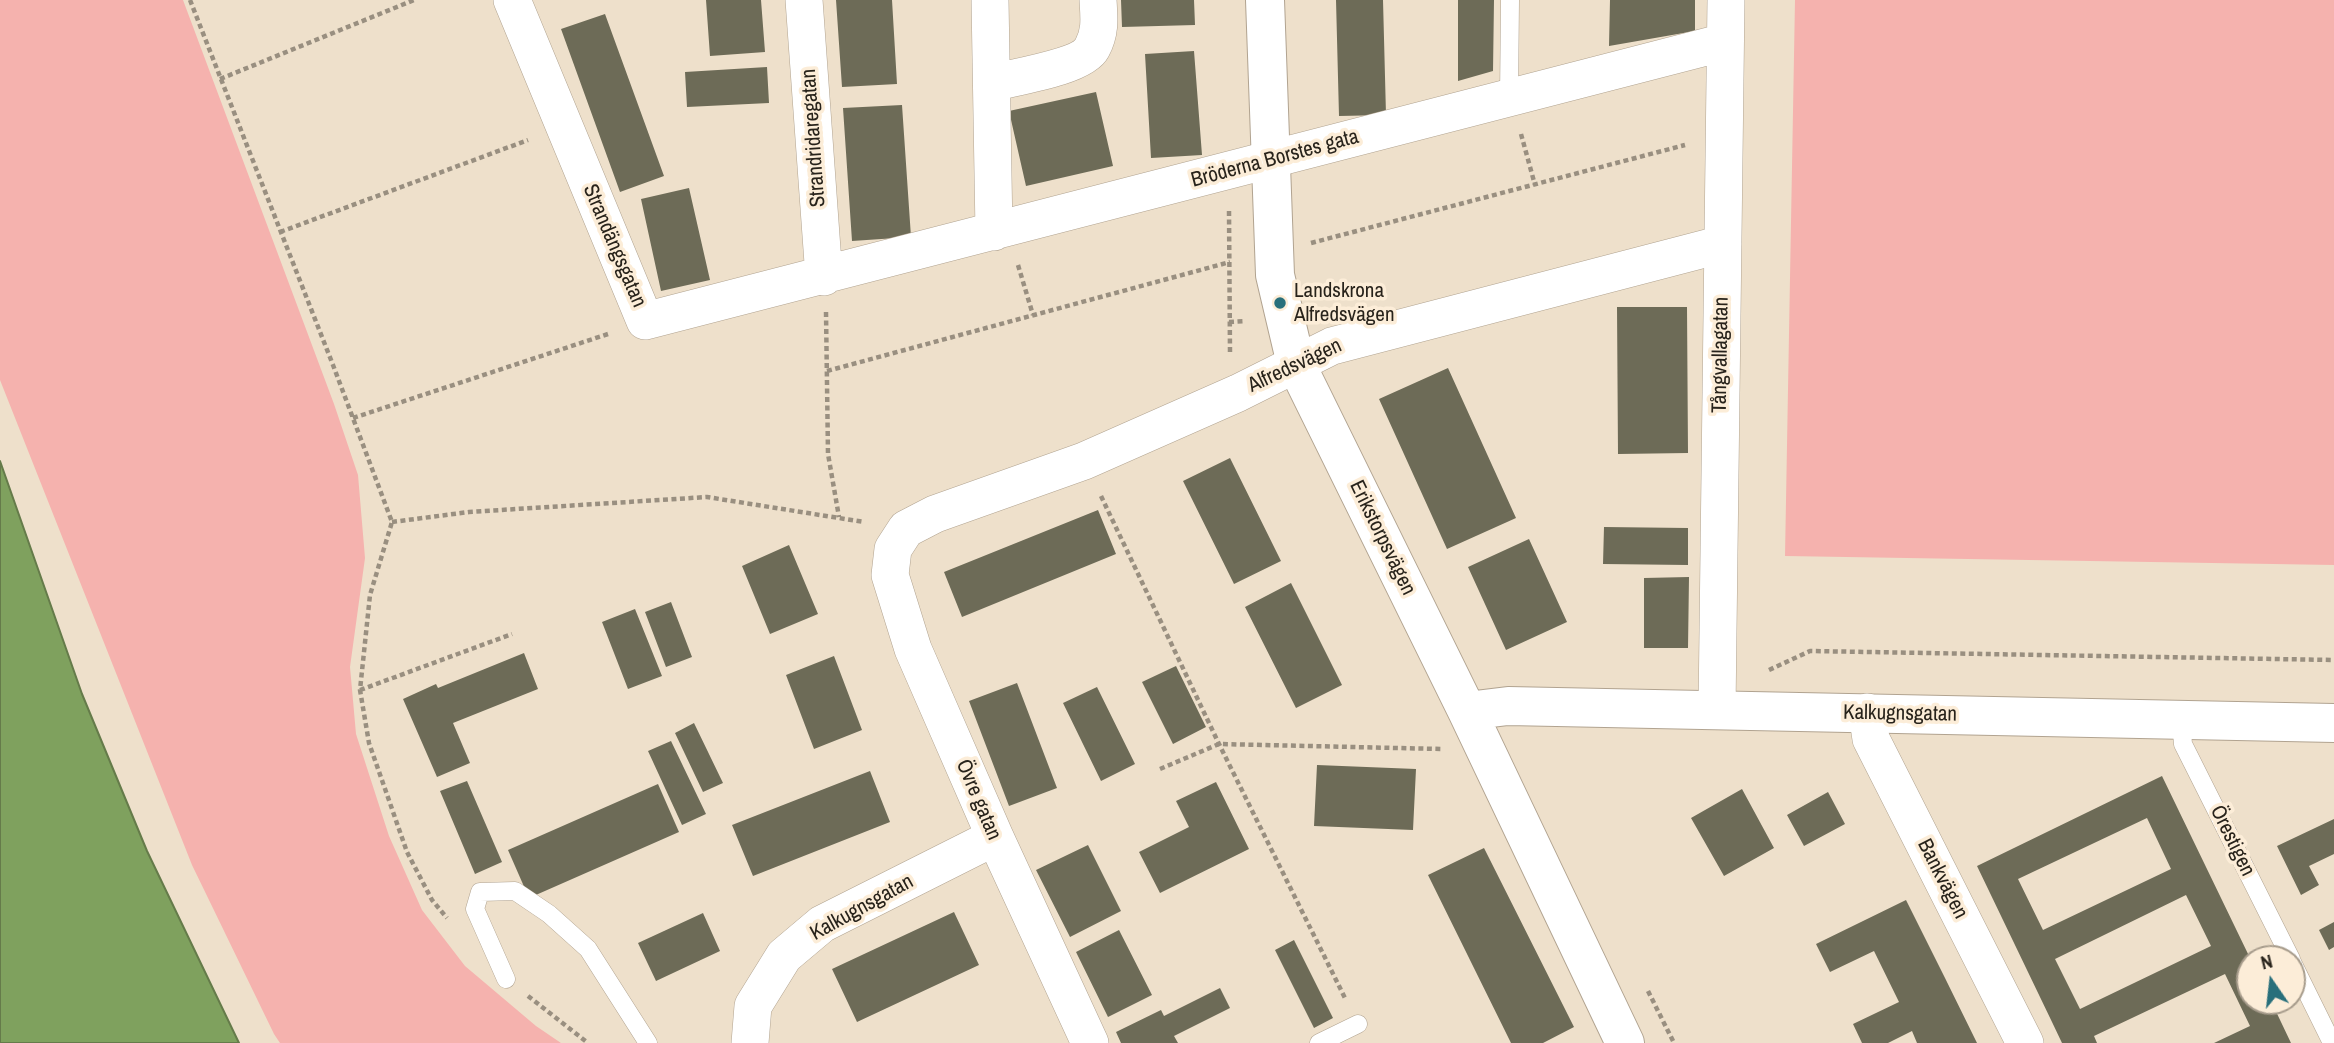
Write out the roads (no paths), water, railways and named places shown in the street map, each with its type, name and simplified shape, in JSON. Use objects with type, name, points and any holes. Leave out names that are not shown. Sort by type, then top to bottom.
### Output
[{"type":"street","name":"Strandängsgatan","points":[[512,0],[645,321],[824,276]]},
{"type":"street","name":"Strandridaregatan","points":[[804,0],[824,276]]},
{"type":"street","points":[[990,0],[995,232]]},
{"type":"street","points":[[992,83],[1076,61],[1091,50],[1099,31],[1098,0]]},
{"type":"street","name":"Erikstorpsvägen","points":[[1265,0],[1275,275],[1296,364],[1467,711],[1625,1043]]},
{"type":"street","name":"Tångvallagatan","points":[[1717,692],[1726,0]]},
{"type":"street","name":"Bröderna Borstes gata","points":[[824,276],[1269,161],[1514,113],[1725,42]]},
{"type":"street","name":"Alfredsvägen","points":[[900,539],[935,514],[1084,461],[1238,393],[1332,346],[1723,244]]},
{"type":"street","name":"Övre gatan","points":[[900,539],[890,575],[913,649],[995,837],[1090,1043]]},
{"type":"street","name":"Kalkugnsgatan","points":[[1467,711],[1717,692],[1867,712],[2334,723]]},
{"type":"street","name":"Bankvägen","points":[[1867,712],[1871,739],[2025,1043]]},
{"type":"street","name":"Kalkugnsgatan","points":[[750,1043],[753,1006],[784,956],[822,924],[995,837]]},
{"type":"lane","points":[[1510,0],[1514,113]]},
{"type":"lane","name":"Örestigen","points":[[2181,721],[2183,744],[2284,945]]},
{"type":"lane","points":[[506,979],[475,909],[480,892],[516,891],[549,914],[587,948],[648,1043]]},
{"type":"lane","name":"Örestigen","points":[[2306,990],[2332,1043]]},
{"type":"lane","points":[[1319,1043],[1358,1024]]},
{"type":"place","name":"Landskrona Alfredsvägen","points":[[1280,303]]}]
